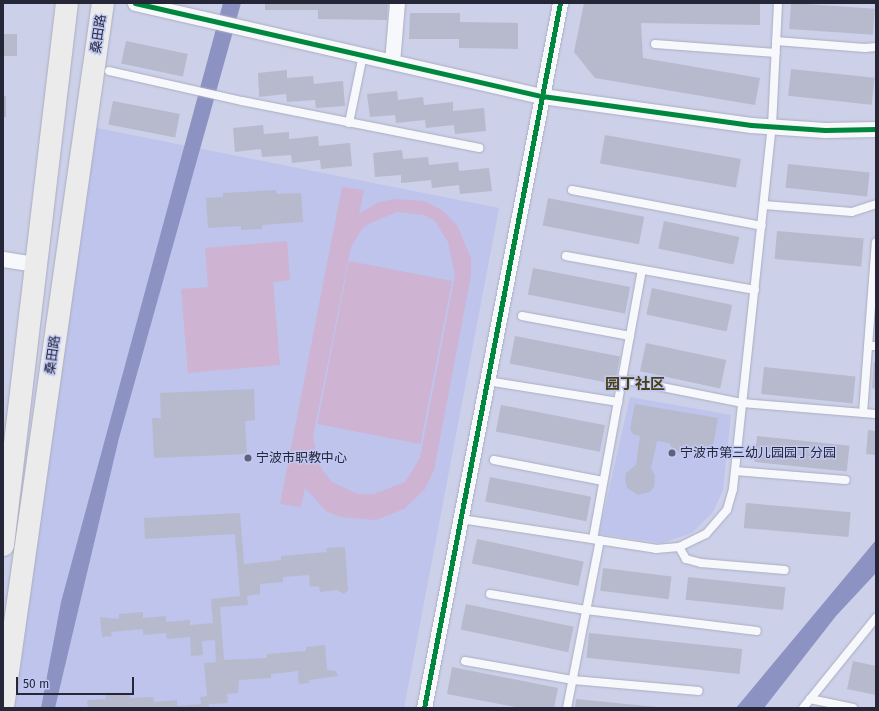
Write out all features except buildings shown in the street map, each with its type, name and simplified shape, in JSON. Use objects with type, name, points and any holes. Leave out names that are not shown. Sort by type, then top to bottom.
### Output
[{"type":"main road","name":"桑田路","points":[[4,532],[67,3]]},
{"type":"main road","name":"桑田路","points":[[3,707],[103,3]]},
{"type":"street","points":[[135,3],[542,96],[772,126],[825,130],[876,128]]},
{"type":"street","points":[[392,62],[397,3]]},
{"type":"street","points":[[424,708],[560,3]]},
{"type":"street","points":[[3,259],[36,264]]},
{"type":"lane","points":[[461,519],[656,549],[679,547],[706,534],[727,510],[735,471],[762,226],[772,126],[778,3]]},
{"type":"lane","points":[[776,41],[864,48],[876,47]]},
{"type":"lane","points":[[655,44],[776,53]]},
{"type":"lane","points":[[349,123],[364,55]]},
{"type":"lane","points":[[109,71],[222,97],[479,148]]},
{"type":"lane","points":[[572,190],[762,226]]},
{"type":"lane","points":[[764,205],[852,212],[876,204]]},
{"type":"lane","points":[[863,413],[872,346],[876,242]]},
{"type":"lane","points":[[566,256],[754,290]]},
{"type":"lane","points":[[567,708],[586,610],[603,481],[642,270]]},
{"type":"lane","points":[[522,316],[630,336]]},
{"type":"lane","points":[[622,379],[742,403],[876,414]]},
{"type":"lane","points":[[487,381],[618,402]]},
{"type":"lane","points":[[494,460],[603,481]]},
{"type":"lane","points":[[735,471],[846,480]]},
{"type":"lane","points":[[679,547],[686,559],[701,563],[785,570]]},
{"type":"lane","points":[[490,594],[586,610],[757,631]]},
{"type":"lane","points":[[803,708],[876,618]]},
{"type":"lane","points":[[465,661],[573,680],[699,691]]},
{"type":"lane","points":[[810,699],[853,708]]},
{"type":"shaded area","points":[[223,3],[241,3],[119,438],[55,708],[41,708],[61,602]]},
{"type":"shaded area","name":"宁波市职教中心","points":[[92,127],[499,208],[404,708],[9,708]]},
{"type":"shaded area","points":[[342,187],[364,190],[359,214],[379,202],[396,199],[424,201],[442,210],[457,225],[471,258],[471,275],[434,470],[425,489],[404,509],[376,520],[340,517],[326,511],[305,488],[301,507],[280,504]],"holes":[[[397,212],[424,215],[435,221],[448,242],[455,275],[420,458],[405,482],[374,494],[358,494],[332,482],[323,471],[317,460],[313,436],[351,247],[362,229],[368,224]]]},
{"type":"shaded area","points":[[287,241],[290,280],[273,282],[280,365],[188,373],[181,289],[208,287],[205,248]]},
{"type":"shaded area","points":[[349,261],[452,281],[420,444],[317,424]]},
{"type":"shaded area","name":"宁波市第三幼儿园园丁分园","points":[[630,397],[731,415],[723,490],[713,512],[692,533],[662,543],[599,534]]},
{"type":"shaded area","points":[[876,540],[876,573],[836,616],[764,708],[736,708]]},
{"type":"cycle path","points":[[135,3],[542,96],[751,125],[825,130],[876,129]]},
{"type":"cycle path","points":[[424,708],[560,3]]},
{"type":"place","name":"宁波市第三幼儿园园丁分园","points":[[672,453]]},
{"type":"place","name":"宁波市职教中心","points":[[248,458]]},
{"type":"district","name":"园丁社区","points":[[635,385]]}]
